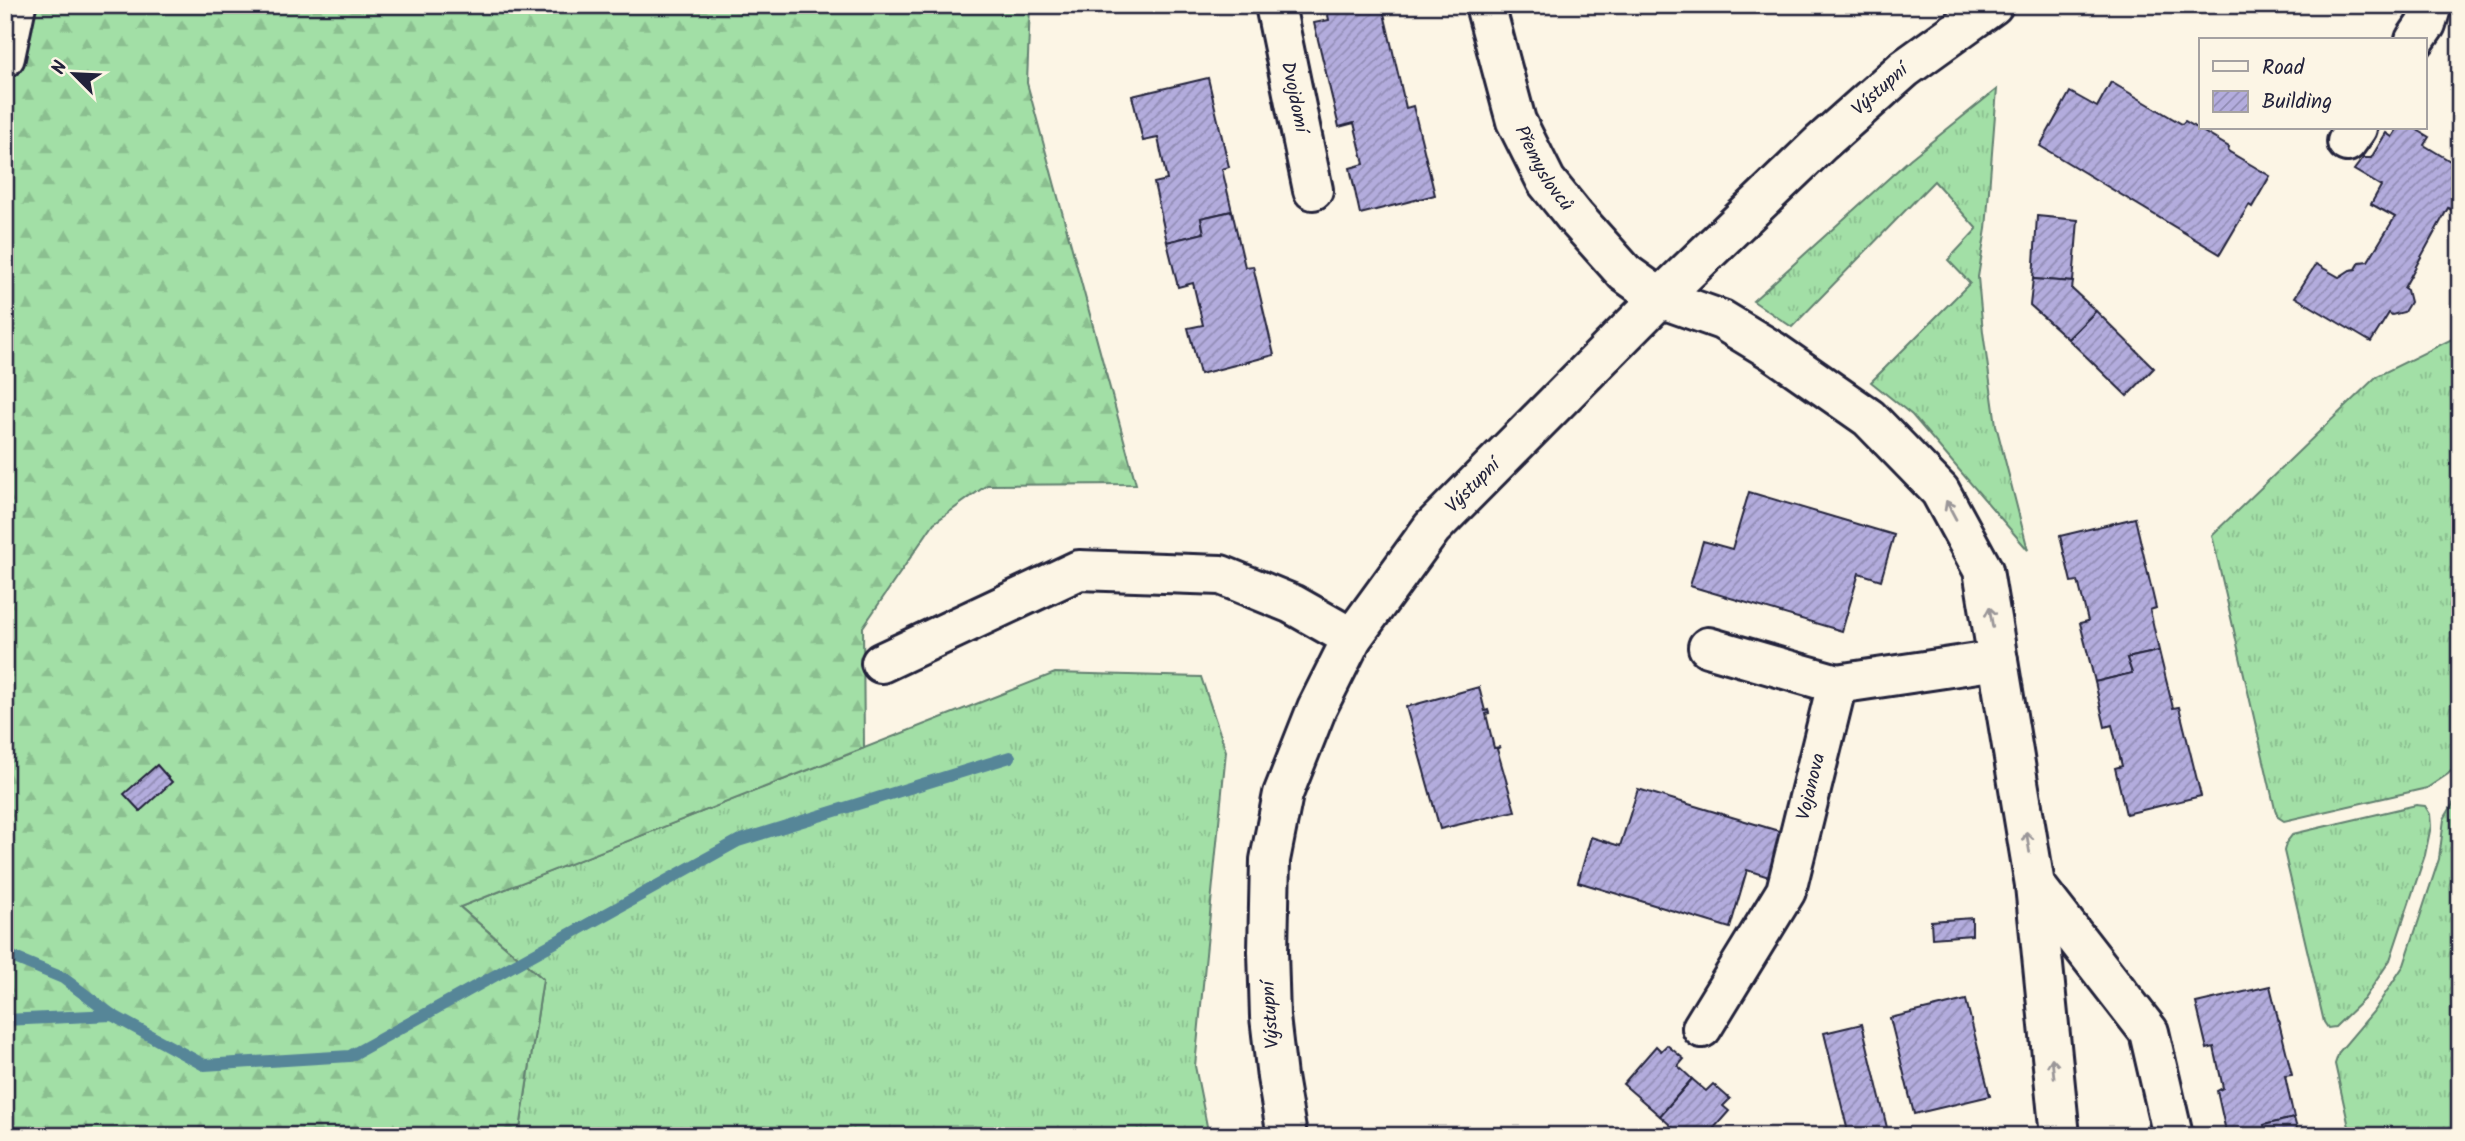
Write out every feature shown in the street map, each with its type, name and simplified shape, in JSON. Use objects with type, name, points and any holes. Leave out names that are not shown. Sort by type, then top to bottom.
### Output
[{"type":"street","points":[[5,57],[16,5]]},
{"type":"street","name":"Dvojdomí","points":[[1275,5],[1313,190]]},
{"type":"street","name":"Přemyslovců","points":[[1485,5],[1516,121],[1546,181],[1625,273],[1660,298]]},
{"type":"street","name":"Výstupní","points":[[1287,1136],[1276,1077],[1270,1017],[1270,860],[1283,794],[1317,708],[1352,638],[1432,528],[1660,298],[1821,143],[1904,69],[1993,5]]},
{"type":"street","points":[[2416,38],[2426,24],[2432,5]]},
{"type":"street","points":[[1660,298],[1722,320],[1773,351],[1869,418],[1940,491],[1983,570],[2035,885],[2060,1136]]},
{"type":"street","points":[[881,663],[1079,570],[1221,575],[1292,604],[1352,638]]},
{"type":"street","points":[[1708,647],[1837,684],[1998,660]]},
{"type":"street","name":"Vojanova","points":[[1702,1028],[1786,891],[1837,684]]},
{"type":"street","points":[[2035,885],[2149,1032],[2173,1136]]},
{"type":"green space","points":[[5,5],[1030,5],[1027,83],[1136,484],[987,485],[934,523],[863,627],[864,748],[460,907],[543,979],[519,1136],[5,1136]]},
{"type":"green space","points":[[1997,89],[1986,229],[1978,277],[1996,425],[2028,550],[1912,415],[1871,382],[1970,283],[1948,260],[1977,229],[1934,181],[1792,327],[1753,301],[1910,159]]},
{"type":"green space","points":[[2460,335],[2460,762],[2427,788],[2284,821],[2278,817],[2275,809],[2212,535],[2377,376]]},
{"type":"green space","points":[[1055,673],[1201,677],[1226,751],[1195,1066],[1209,1136],[519,1136],[543,979],[460,907]]},
{"type":"green space","points":[[2460,792],[2460,1136],[2351,1136],[2335,1064],[2339,1052],[2373,1012],[2404,965],[2439,859],[2444,819]]},
{"type":"green space","points":[[2416,805],[2425,806],[2430,814],[2431,826],[2425,855],[2390,960],[2364,999],[2335,1027],[2328,1028],[2324,1022],[2284,851],[2286,843],[2293,834]]},
{"type":"building","points":[[1326,5],[1390,5],[1390,8],[1383,9],[1406,108],[1413,106],[1435,195],[1360,214],[1350,168],[1364,164],[1354,123],[1339,127],[1314,23],[1329,20]]},
{"type":"building","points":[[1208,78],[1229,167],[1222,169],[1232,211],[1201,218],[1204,233],[1167,242],[1154,183],[1167,180],[1158,138],[1143,141],[1132,96]]},
{"type":"building","points":[[2111,82],[2182,124],[2185,121],[2229,147],[2228,151],[2270,176],[2220,254],[2040,146],[2070,92],[2097,107]]},
{"type":"building","points":[[2397,130],[2417,130],[2429,137],[2424,145],[2460,167],[2460,215],[2448,208],[2404,288],[2410,302],[2404,312],[2392,315],[2389,313],[2371,342],[2295,297],[2316,264],[2339,277],[2356,269],[2360,262],[2368,261],[2395,217],[2371,204],[2381,186],[2354,170],[2363,158],[2371,158],[2386,133],[2392,137]]},
{"type":"building","points":[[1232,211],[1245,267],[1253,266],[1274,355],[1200,374],[1188,328],[1203,325],[1193,283],[1178,287],[1167,242],[1204,233],[1201,218]]},
{"type":"building","points":[[2037,216],[2078,220],[2073,282],[2033,279]]},
{"type":"building","points":[[2033,279],[2073,282],[2072,289],[2096,311],[2068,339],[2030,305]]},
{"type":"building","points":[[2096,311],[2154,368],[2127,396],[2068,339]]},
{"type":"building","points":[[1749,492],[1894,535],[1881,580],[1859,573],[1842,631],[1690,586],[1703,541],[1732,549]]},
{"type":"building","points":[[2135,518],[2156,608],[2150,610],[2159,651],[2127,658],[2132,673],[2095,682],[2080,623],[2088,621],[2078,581],[2071,582],[2060,536]]},
{"type":"building","points":[[2159,651],[2173,708],[2179,707],[2201,796],[2126,814],[2115,768],[2122,766],[2112,725],[2105,727],[2095,682],[2132,673],[2127,658]]},
{"type":"building","points":[[1479,687],[1485,711],[1488,710],[1489,713],[1486,714],[1494,748],[1500,747],[1497,749],[1515,811],[1440,829],[1406,707]]},
{"type":"building","points":[[157,765],[172,782],[140,811],[124,794]]},
{"type":"building","points":[[1638,789],[1782,832],[1769,877],[1747,870],[1730,928],[1578,882],[1591,837],[1620,846]]},
{"type":"building","points":[[1972,918],[1972,935],[1932,938],[1931,921]]},
{"type":"building","points":[[2270,986],[2292,1075],[2285,1076],[2294,1118],[2264,1125],[2266,1136],[2227,1136],[2217,1091],[2223,1088],[2214,1047],[2207,1049],[2196,1003]]},
{"type":"building","points":[[1966,1000],[1990,1096],[1914,1114],[1890,1018]]},
{"type":"building","points":[[1862,1024],[1889,1136],[1849,1136],[1824,1033]]},
{"type":"building","points":[[1667,1045],[1684,1059],[1678,1066],[1692,1079],[1660,1116],[1623,1084],[1656,1046],[1661,1051]]},
{"type":"building","points":[[1692,1079],[1706,1091],[1713,1084],[1730,1099],[1723,1106],[1729,1111],[1707,1136],[1682,1136],[1660,1116]]},
{"type":"building","points":[[2294,1118],[2299,1136],[2266,1136],[2264,1125]]},
{"type":"waterway","points":[[5,1020],[112,1015],[204,1065],[350,1056],[738,841],[1010,757]]},
{"type":"waterway","points":[[5,954],[63,978],[112,1015]]}]
